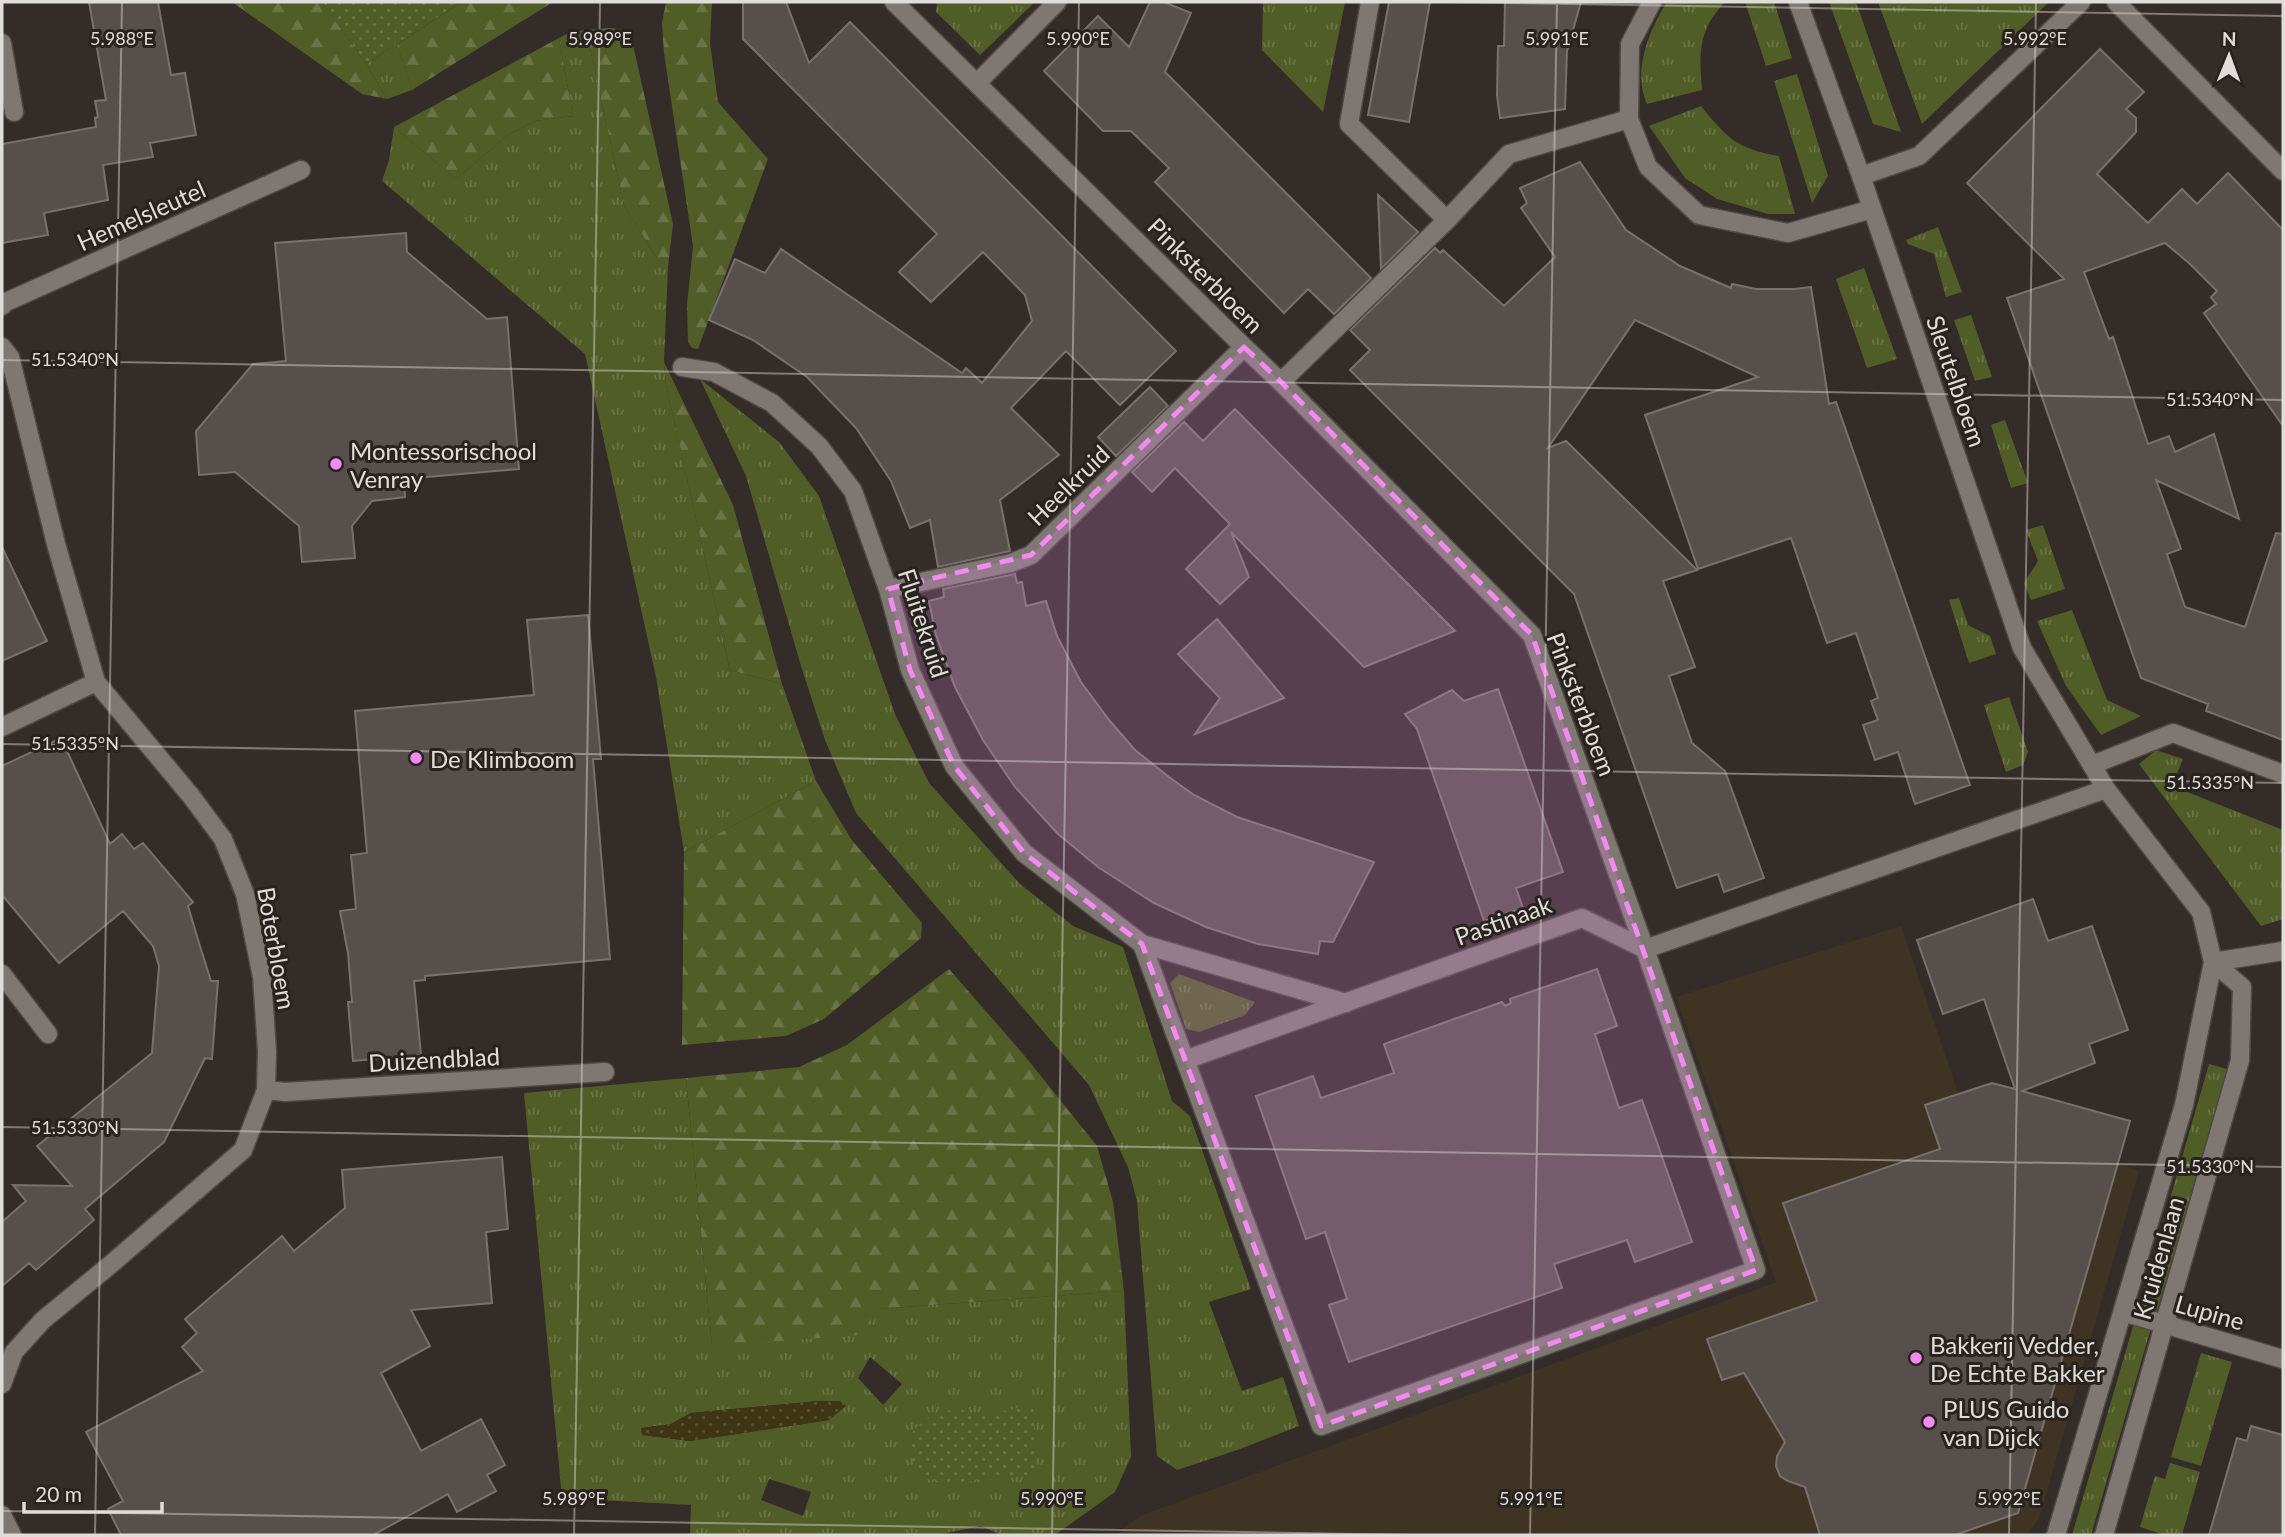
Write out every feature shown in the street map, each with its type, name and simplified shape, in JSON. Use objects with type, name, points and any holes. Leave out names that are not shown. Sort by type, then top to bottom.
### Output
[{"type":"street","name":"Pinksterbloem","points":[[894,2],[1281,382],[1532,635],[1645,949]]},
{"type":"street","points":[[977,82],[1057,2]]},
{"type":"street","points":[[1370,2],[1349,124],[1447,220]]},
{"type":"street","points":[[1652,2],[1630,44],[1629,119],[1648,167],[1699,215],[1787,233],[1872,209]]},
{"type":"street","name":"Sleutelbloem","points":[[1798,2],[1861,176],[2022,648],[2106,789],[2202,912],[2214,962]]},
{"type":"street","points":[[1861,176],[1919,156],[2081,2]]},
{"type":"street","points":[[2116,2],[2283,171]]},
{"type":"street","points":[[2,43],[14,113]]},
{"type":"street","points":[[1281,382],[1447,220],[1509,154],[1629,119]]},
{"type":"street","name":"Hemelsleutel","points":[[2,306],[18,296],[301,170]]},
{"type":"street","name":"Boterbloem","points":[[2,347],[10,357],[55,544],[96,682],[191,796],[223,839],[245,894],[262,977],[266,1039],[266,1090],[243,1150],[110,1265],[8,1348],[2,1384]]},
{"type":"street","name":"Heelkruid","points":[[888,589],[1011,562],[1031,555],[1244,347]]},
{"type":"street","name":"Fluitekruid","points":[[682,366],[714,372],[772,403],[819,446],[853,491],[888,589],[910,670],[954,766],[1024,853],[1142,944],[1346,1003]]},
{"type":"street","points":[[2,727],[96,682]]},
{"type":"street","points":[[2092,765],[2172,733],[2283,774]]},
{"type":"street","points":[[1142,944],[1315,1428],[1756,1270],[1645,949],[2106,789]]},
{"type":"street","name":"Pastinaak","points":[[1185,1060],[1582,918],[1645,949]]},
{"type":"street","points":[[2214,962],[2283,951]]},
{"type":"street","name":"Kruidenlaan","points":[[2056,1535],[2184,1105],[2214,962],[2242,987],[2239,1059],[2104,1535]]},
{"type":"street","points":[[2,974],[48,1034]]},
{"type":"street","name":"Duizendblad","points":[[266,1090],[285,1092],[605,1072]]},
{"type":"street","name":"Lupine","points":[[2123,1312],[2283,1359]]},
{"type":"street","points":[[2,1515],[12,1535]]},
{"type":"highlighted area","points":[[1244,347],[1281,382],[1532,635],[1756,1270],[1321,1426],[1142,944],[1024,853],[954,766],[910,670],[888,589],[1031,555]]},
{"type":"shaded area","points":[[1901,926],[1965,1112],[2139,1171],[2039,1519],[2027,1535],[1115,1535],[1140,1516],[1776,1282],[1676,997]]},
{"type":"green space","points":[[232,2],[322,2],[387,99],[362,94]]},
{"type":"green space","points":[[322,2],[461,2],[366,64]]},
{"type":"green space","points":[[461,2],[397,45],[412,90],[387,99],[366,64]]},
{"type":"green space","points":[[461,2],[553,2],[412,90],[397,45]]},
{"type":"green space","points":[[666,2],[712,2],[710,43],[718,102],[768,159],[698,349],[692,348],[688,342],[687,305],[693,246],[664,53],[662,23]]},
{"type":"green space","points":[[937,2],[1035,2],[980,55],[936,12]]},
{"type":"green space","points":[[1263,2],[1345,2],[1323,112],[1262,50]]},
{"type":"green space","points":[[1667,2],[1725,2],[1710,22],[1702,43],[1702,90],[1647,104],[1641,78],[1642,65],[1654,25]]},
{"type":"green space","points":[[1745,2],[1774,2],[1792,58],[1766,66]]},
{"type":"green space","points":[[1829,2],[1856,2],[1901,132],[1873,124]]},
{"type":"green space","points":[[1878,2],[2049,2],[1922,124]]},
{"type":"green space","points":[[612,28],[630,31],[673,224],[668,267],[657,259],[624,205],[586,30]]},
{"type":"green space","points":[[586,30],[624,205],[657,259],[668,267],[664,362],[666,385],[730,670],[782,684],[816,781],[684,852],[656,677],[585,354],[382,181],[389,160],[394,127],[456,179],[508,135],[535,121],[573,116],[559,38],[571,32]]},
{"type":"green space","points":[[559,38],[573,116],[535,121],[508,135],[456,179],[394,127]]},
{"type":"green space","points":[[1797,74],[1828,176],[1812,203],[1774,81]]},
{"type":"green space","points":[[1701,106],[1726,134],[1743,146],[1779,156],[1795,214],[1768,214],[1717,199],[1685,178],[1649,126]]},
{"type":"green space","points":[[1938,227],[1962,292],[1946,297],[1934,254],[1908,244],[1906,240]]},
{"type":"green space","points":[[1864,268],[1897,359],[1867,368],[1836,279]]},
{"type":"green space","points":[[1971,315],[1992,377],[1975,381],[1954,320]]},
{"type":"green space","points":[[664,362],[733,505],[782,684],[730,670],[666,385]]},
{"type":"green space","points":[[700,379],[779,442],[819,496],[895,714],[929,783],[1020,884],[1073,926],[1123,947],[1172,1101],[1190,1116],[1251,1289],[1209,1302],[1242,1391],[1283,1377],[1299,1426],[1177,1470],[1157,1456],[1137,1201],[1128,1167],[1089,1085],[856,813],[825,740],[746,476]]},
{"type":"green space","points":[[2005,420],[2028,483],[2011,488],[1991,425]]},
{"type":"green space","points":[[2043,525],[2065,589],[2031,600],[2024,583],[2038,561],[2026,530]]},
{"type":"green space","points":[[1959,598],[1968,625],[1990,636],[1996,654],[1969,663],[1949,600]]},
{"type":"green space","points":[[2072,610],[2107,700],[2141,716],[2101,735],[2066,686],[2037,621]]},
{"type":"green space","points":[[2009,697],[2028,752],[2023,765],[2006,772],[1984,705]]},
{"type":"green space","points":[[2156,750],[2183,759],[2172,786],[2283,830],[2283,919],[2261,926],[2139,764]]},
{"type":"green space","points":[[816,781],[851,839],[922,923],[921,938],[824,1019],[786,1036],[682,1045],[684,852]]},
{"type":"green space","points":[[949,969],[1024,1055],[1097,1146],[1113,1202],[1124,1291],[877,1309],[860,1335],[712,1346],[686,1078],[799,1067],[847,1045]]},
{"type":"green space","points":[[1179,974],[1255,1002],[1245,1015],[1199,1032],[1186,1029],[1170,983]]},
{"type":"green space","points":[[2209,1064],[2227,1069],[2155,1318],[2137,1313]]},
{"type":"green space","points":[[686,1078],[712,1346],[877,1309],[1124,1291],[1131,1457],[1115,1492],[1055,1535],[1002,1535],[981,1526],[936,1535],[690,1535],[691,1505],[562,1498],[524,1093]],"holes":[[[870,1357],[902,1384],[883,1405],[858,1378]],[[818,1401],[840,1401],[829,1420],[690,1441],[642,1435],[642,1428],[671,1424],[691,1413]],[[769,1479],[811,1492],[803,1516],[761,1500]]]},
{"type":"green space","points":[[2134,1323],[2151,1328],[2091,1535],[2072,1535]]},
{"type":"green space","points":[[2201,1353],[2232,1362],[2201,1466],[2171,1457]]},
{"type":"green space","points":[[1033,1404],[1036,1475],[948,1483],[921,1478],[910,1454],[914,1429],[931,1416],[958,1408],[980,1417]]},
{"type":"green space","points":[[2170,1463],[2200,1472],[2182,1535],[2165,1535],[2140,1527],[2155,1476],[2165,1479]]},
{"type":"sand","points":[[840,1401],[846,1406],[829,1420],[690,1441],[642,1435],[641,1428],[671,1424],[691,1413]]},
{"type":"building","points":[[89,2],[158,2],[171,75],[185,73],[196,135],[150,143],[153,157],[103,165],[108,200],[44,213],[48,235],[2,243],[2,144],[96,127],[95,118],[98,117],[95,101],[106,100]]},
{"type":"building","points":[[743,2],[786,2],[809,63],[850,22],[1176,351],[1120,405],[1066,351],[1011,408],[1059,455],[1000,500],[1010,551],[938,567],[930,520],[910,528],[891,481],[856,428],[807,377],[753,340],[709,320],[735,259],[765,273],[781,249],[962,373],[966,368],[982,383],[1032,321],[1025,295],[983,252],[931,302],[899,272],[937,234],[743,39]]},
{"type":"building","points":[[1150,2],[1164,2],[1191,13],[1165,72],[1371,278],[1334,314],[1308,289],[1284,313],[1155,182],[1169,168],[1131,131],[1103,131],[1044,71],[1098,16],[1129,47]]},
{"type":"building","points":[[1389,2],[1430,2],[1409,122],[1368,115]]},
{"type":"building","points":[[1505,2],[1581,2],[1567,51],[1565,109],[1500,118],[1497,95],[1498,46],[1504,46]]},
{"type":"building","points":[[2100,49],[2144,92],[2126,109],[2136,118],[2136,132],[2097,174],[2148,223],[2182,189],[2197,204],[2228,173],[2283,230],[2283,426],[2204,313],[2216,304],[2211,297],[2217,291],[2165,243],[2084,272],[2109,339],[2113,337],[2148,444],[2169,436],[2175,452],[2214,434],[2239,519],[2156,480],[2181,549],[2167,554],[2185,607],[2245,627],[2276,533],[2283,534],[2283,740],[2206,711],[2208,704],[2141,678],[2007,298],[2064,279],[1967,183]]},
{"type":"building","points":[[1580,162],[1626,230],[1680,266],[1731,288],[1732,284],[1756,289],[1811,287],[1829,404],[1836,402],[1970,785],[1915,804],[1898,752],[1875,760],[1863,725],[1878,720],[1871,701],[1878,698],[1856,633],[1827,643],[1791,538],[1698,569],[1645,415],[1758,377],[1635,320],[1548,448],[1566,441],[1697,570],[1663,581],[1695,667],[1669,676],[1692,743],[1725,771],[1764,878],[1724,892],[1718,874],[1677,888],[1574,594],[1350,370],[1370,350],[1350,330],[1435,248],[1440,253],[1443,250],[1504,306],[1555,257],[1521,208],[1527,203],[1520,188]]},
{"type":"building","points":[[1378,195],[1418,232],[1381,269]]},
{"type":"building","points":[[406,233],[407,252],[487,319],[507,317],[519,469],[404,479],[405,497],[372,501],[352,526],[355,558],[302,562],[299,526],[235,472],[199,475],[196,431],[253,364],[286,361],[275,243]]},
{"type":"building","points":[[1150,387],[1168,406],[1116,456],[1098,437]]},
{"type":"building","points":[[1235,409],[1455,631],[1364,667],[1231,532],[1249,577],[1220,604],[1186,569],[1230,524],[1175,468],[1152,492],[1132,472],[1184,422],[1203,441]]},
{"type":"building","points":[[2,547],[47,641],[2,661]]},
{"type":"building","points":[[1015,574],[1017,583],[1022,582],[1026,606],[1046,601],[1057,636],[1081,682],[1135,750],[1194,795],[1237,817],[1374,862],[1333,942],[1320,941],[1318,954],[1258,944],[1206,927],[1154,903],[1098,867],[1058,834],[1015,787],[983,740],[955,687],[936,635],[929,601],[944,597],[943,589]]},
{"type":"building","points":[[588,615],[601,759],[593,759],[610,959],[425,976],[425,980],[414,981],[421,1055],[353,1061],[348,1002],[352,1002],[348,953],[340,911],[356,909],[351,855],[367,853],[355,711],[534,695],[527,620]]},
{"type":"building","points":[[1217,619],[1284,698],[1195,734],[1220,698],[1178,654]]},
{"type":"building","points":[[1498,689],[1563,872],[1516,888],[1523,908],[1484,921],[1417,729],[1405,714],[1452,690],[1464,701]]},
{"type":"building","points":[[61,738],[110,844],[122,834],[134,849],[143,843],[193,902],[188,906],[211,981],[218,981],[212,1059],[205,1058],[164,1142],[85,1209],[94,1220],[36,1270],[29,1263],[2,1286],[2,1222],[26,1201],[13,1185],[72,1186],[37,1146],[152,1053],[159,966],[153,946],[123,911],[59,963],[2,895],[2,766]]},
{"type":"building","points":[[2033,899],[2048,941],[2092,926],[2128,1030],[2089,1044],[2095,1063],[2022,1091],[2130,1121],[2018,1513],[1955,1535],[1820,1535],[1805,1487],[1780,1476],[1776,1466],[1777,1456],[1785,1442],[1744,1373],[1722,1380],[1707,1339],[1817,1301],[1783,1203],[1940,1149],[1925,1105],[1992,1083],[2015,1089],[1984,999],[1943,1014],[1917,940]]},
{"type":"building","points":[[1597,969],[1617,1026],[1595,1034],[1619,1108],[1642,1100],[1692,1242],[1635,1262],[1627,1240],[1554,1264],[1562,1288],[1349,1362],[1329,1305],[1347,1299],[1325,1232],[1306,1239],[1256,1096],[1313,1076],[1321,1098],[1394,1073],[1384,1044],[1502,1002],[1505,1006],[1511,1003],[1510,999]]},
{"type":"building","points":[[502,1157],[508,1229],[486,1232],[492,1303],[411,1310],[430,1346],[381,1373],[421,1451],[481,1419],[505,1465],[487,1475],[496,1491],[457,1512],[448,1494],[373,1535],[121,1535],[108,1509],[123,1501],[86,1432],[203,1371],[182,1347],[197,1333],[185,1319],[282,1236],[294,1251],[345,1208],[342,1170]]},
{"type":"building","points":[[2251,1426],[2283,1435],[2283,1535],[2209,1535],[2237,1438],[2247,1441]]},
{"type":"place","name":"Montessorischool Venray","points":[[336,464]]},
{"type":"place","name":"De Klimboom","points":[[416,758]]},
{"type":"place","name":"Bakkerij Vedder, De Echte Bakker","points":[[1916,1358]]},
{"type":"place","name":"PLUS Guido van Dijck","points":[[1929,1422]]}]
